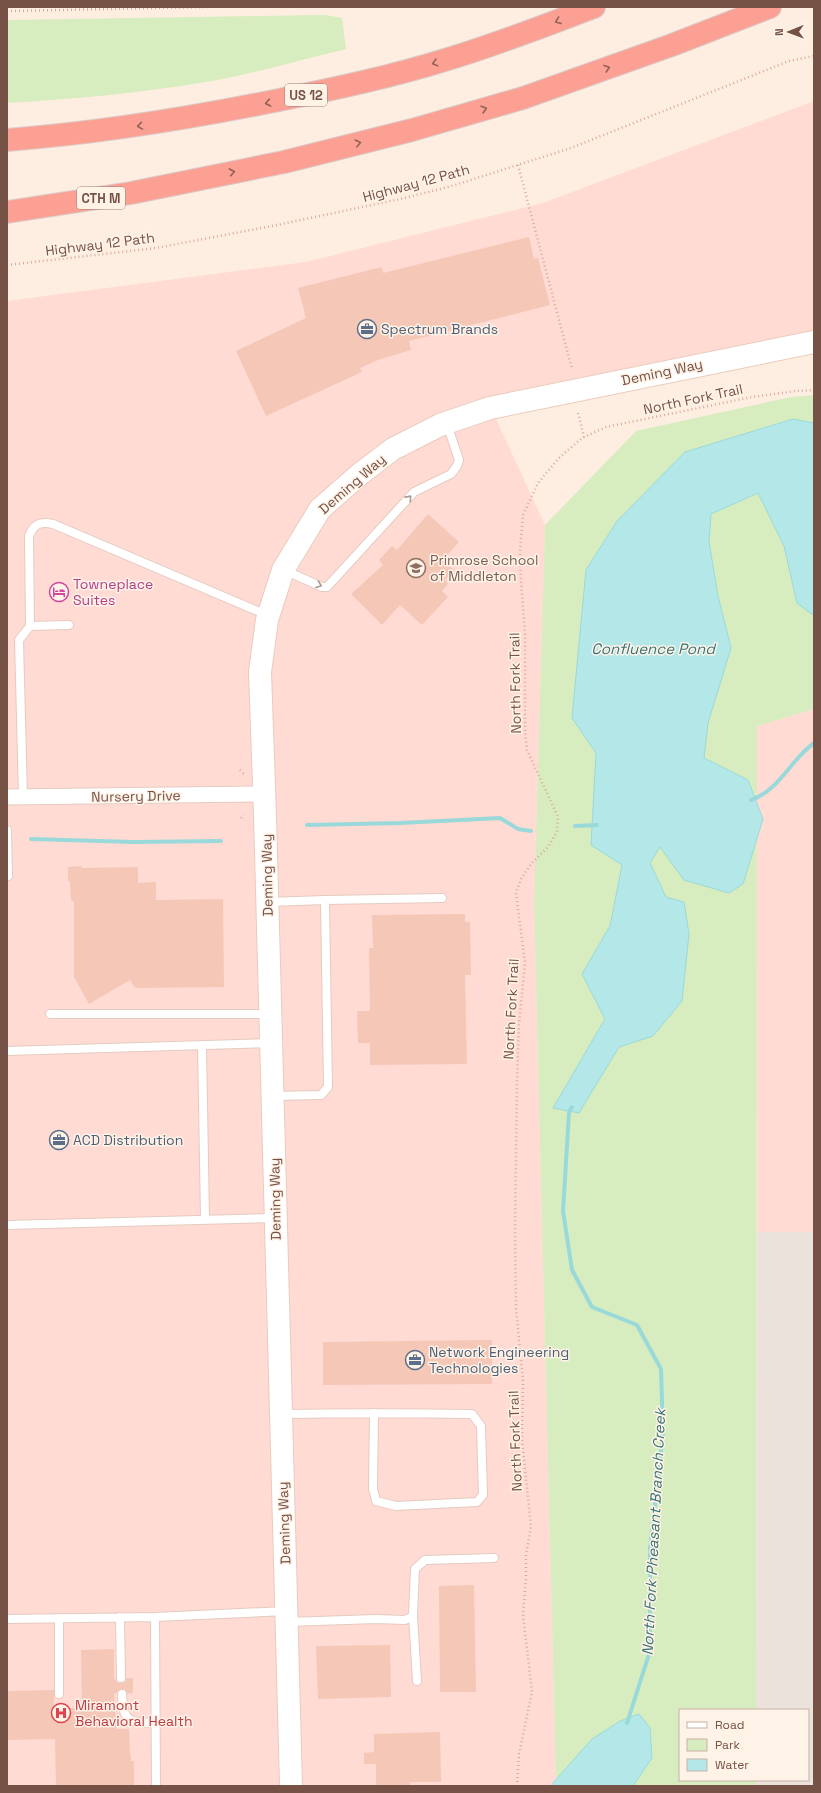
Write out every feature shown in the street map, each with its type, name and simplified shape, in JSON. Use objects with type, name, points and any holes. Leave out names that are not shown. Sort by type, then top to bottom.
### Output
[{"type":"highway","name":"US 12","points":[[7,140],[118,129],[208,115],[304,95],[378,78],[448,59],[594,7]]},
{"type":"highway","points":[[7,199],[193,179],[291,160],[412,130],[523,98],[672,45],[770,7]]},
{"type":"highway","name":"CTH M","points":[[7,212],[131,193],[193,179]]},
{"type":"street","name":"Deming Way","points":[[291,1786],[265,794],[260,672],[268,616],[283,570],[320,509],[360,474],[393,449],[447,422],[490,408],[814,342]]},
{"type":"street","name":"Nursery Drive","points":[[7,797],[265,794]]},
{"type":"lane","points":[[283,570],[322,587],[328,587],[414,492],[451,474],[458,466],[459,460],[447,422]]},
{"type":"lane","points":[[23,797],[19,640],[30,626],[28,536],[32,528],[45,522],[53,524],[268,616]]},
{"type":"lane","points":[[30,626],[69,625]]},
{"type":"lane","points":[[7,830],[8,876]]},
{"type":"lane","points":[[267,902],[442,898]]},
{"type":"lane","points":[[273,1096],[321,1095],[328,1087],[325,900]]},
{"type":"lane","points":[[50,1014],[270,1014]]},
{"type":"lane","points":[[7,1051],[271,1043]]},
{"type":"lane","points":[[202,1045],[205,1219]]},
{"type":"lane","points":[[7,1225],[276,1218]]},
{"type":"lane","points":[[281,1414],[374,1413],[472,1414],[481,1426],[484,1495],[477,1502],[396,1506],[376,1501],[373,1488],[374,1413]]},
{"type":"lane","points":[[417,1681],[413,1616],[415,1569],[425,1560],[494,1558]]},
{"type":"lane","points":[[7,1619],[120,1618],[155,1616],[286,1616],[405,1620],[413,1616]]},
{"type":"lane","points":[[155,1616],[156,1786]]},
{"type":"lane","points":[[59,1618],[60,1694]]},
{"type":"lane","points":[[120,1618],[121,1678]]},
{"type":"lane","points":[[122,1694],[122,1709],[127,1719],[136,1722],[156,1723]]},
{"type":"path","points":[[7,10],[213,7]]},
{"type":"path","name":"Highway 12 Path","points":[[7,265],[118,253],[214,238],[405,198],[456,184],[571,148],[789,61],[814,56]]},
{"type":"path","points":[[518,165],[572,369]]},
{"type":"path","name":"North Fork Trail","points":[[517,1786],[519,1754],[532,1692],[523,1615],[526,1555],[531,1527],[522,1439],[523,1380],[516,1309],[515,1230],[517,1081],[519,1024],[525,963],[516,893],[521,879],[531,864],[548,846],[557,832],[558,817],[527,750],[525,731],[525,634],[520,550],[523,515],[538,483],[559,458],[584,437],[606,427],[752,397],[814,390]]},
{"type":"path","points":[[578,413],[584,437]]},
{"type":"path","points":[[240,770],[244,774]]},
{"type":"path","points":[[241,818],[244,815]]},
{"type":"shaded area","points":[[814,101],[814,342],[491,408],[545,525],[534,903],[556,1786],[7,1786],[7,301],[306,262],[543,203]]},
{"type":"shaded area","points":[[814,709],[814,1232],[757,1232],[757,726]]},
{"type":"shaded area","points":[[757,1232],[814,1232],[814,1786],[756,1786],[756,1781],[809,1781],[809,1709],[756,1709]]},
{"type":"green space","points":[[325,15],[342,18],[346,49],[259,71],[206,82],[107,95],[7,103],[7,20]]},
{"type":"green space","points":[[814,395],[814,709],[757,726],[756,1709],[679,1709],[679,1781],[756,1781],[756,1786],[556,1786],[534,903],[545,525],[636,431],[791,397]]},
{"type":"water","name":"Confluence Pond","points":[[793,419],[814,423],[814,616],[797,603],[784,546],[758,493],[711,514],[709,542],[718,596],[731,648],[708,723],[704,758],[748,780],[763,819],[743,884],[729,893],[684,880],[660,847],[650,863],[666,897],[684,902],[689,934],[682,1001],[653,1036],[619,1047],[579,1113],[553,1108],[605,1019],[582,974],[610,926],[622,865],[591,845],[596,753],[572,718],[586,570],[617,521],[685,452]]},
{"type":"water","points":[[639,1714],[650,1728],[652,1758],[633,1786],[552,1786],[552,1784],[592,1739],[620,1721]]},
{"type":"building","name":"Spectrum Brands","points":[[529,237],[534,259],[538,258],[550,305],[409,341],[411,350],[378,360],[360,368],[362,372],[266,416],[236,351],[306,318],[298,288],[382,267],[383,273]]},
{"type":"building","name":"Primrose School of Middleton","points":[[428,514],[459,542],[443,560],[454,570],[445,580],[448,584],[442,591],[448,597],[422,625],[400,605],[382,625],[351,594],[383,565],[379,560],[392,546],[397,550]]},
{"type":"building","points":[[82,866],[82,868],[138,867],[138,883],[156,882],[156,900],[223,899],[224,987],[135,988],[130,980],[89,1004],[74,977],[74,901],[71,901],[70,881],[68,881],[68,867]]},
{"type":"building","points":[[465,914],[465,922],[470,922],[471,975],[465,975],[467,1064],[370,1065],[370,1043],[358,1043],[357,1011],[370,1011],[369,948],[373,948],[372,915]]},
{"type":"building","points":[[492,1340],[492,1384],[323,1385],[323,1342]]},
{"type":"building","points":[[474,1585],[476,1692],[440,1692],[439,1586]]},
{"type":"building","points":[[390,1645],[391,1697],[318,1699],[316,1646]]},
{"type":"building","name":"Miramont Behavioral Health","points":[[114,1649],[114,1678],[118,1683],[121,1683],[126,1681],[126,1678],[133,1678],[133,1693],[127,1694],[126,1691],[122,1689],[114,1694],[117,1729],[129,1729],[131,1761],[134,1761],[134,1786],[56,1786],[55,1739],[7,1740],[7,1691],[54,1690],[54,1708],[82,1708],[81,1650]]},
{"type":"building","points":[[440,1732],[441,1782],[410,1782],[410,1786],[376,1786],[376,1764],[364,1764],[364,1753],[374,1752],[374,1734]]},
{"type":"waterway","points":[[751,800],[770,789],[814,743]]},
{"type":"waterway","points":[[307,825],[401,823],[500,818],[518,829],[531,831]]},
{"type":"waterway","points":[[575,826],[597,825]]},
{"type":"waterway","points":[[31,839],[134,842],[221,841]]},
{"type":"waterway","name":"North Fork Pheasant Branch Creek","points":[[572,1107],[569,1112],[563,1211],[572,1270],[592,1307],[637,1325],[661,1369],[663,1433],[650,1549],[650,1651],[627,1723]]},
{"type":"place","name":"Spectrum Brands","points":[[367,329]]},
{"type":"place","name":"Primrose School of Middleton","points":[[416,568]]},
{"type":"place","name":"Towneplace Suites","points":[[59,592]]},
{"type":"place","name":"ACD Distribution","points":[[59,1140]]},
{"type":"place","name":"Network Engineering Technologies","points":[[415,1360]]},
{"type":"place","name":"Miramont Behavioral Health","points":[[61,1713]]}]
